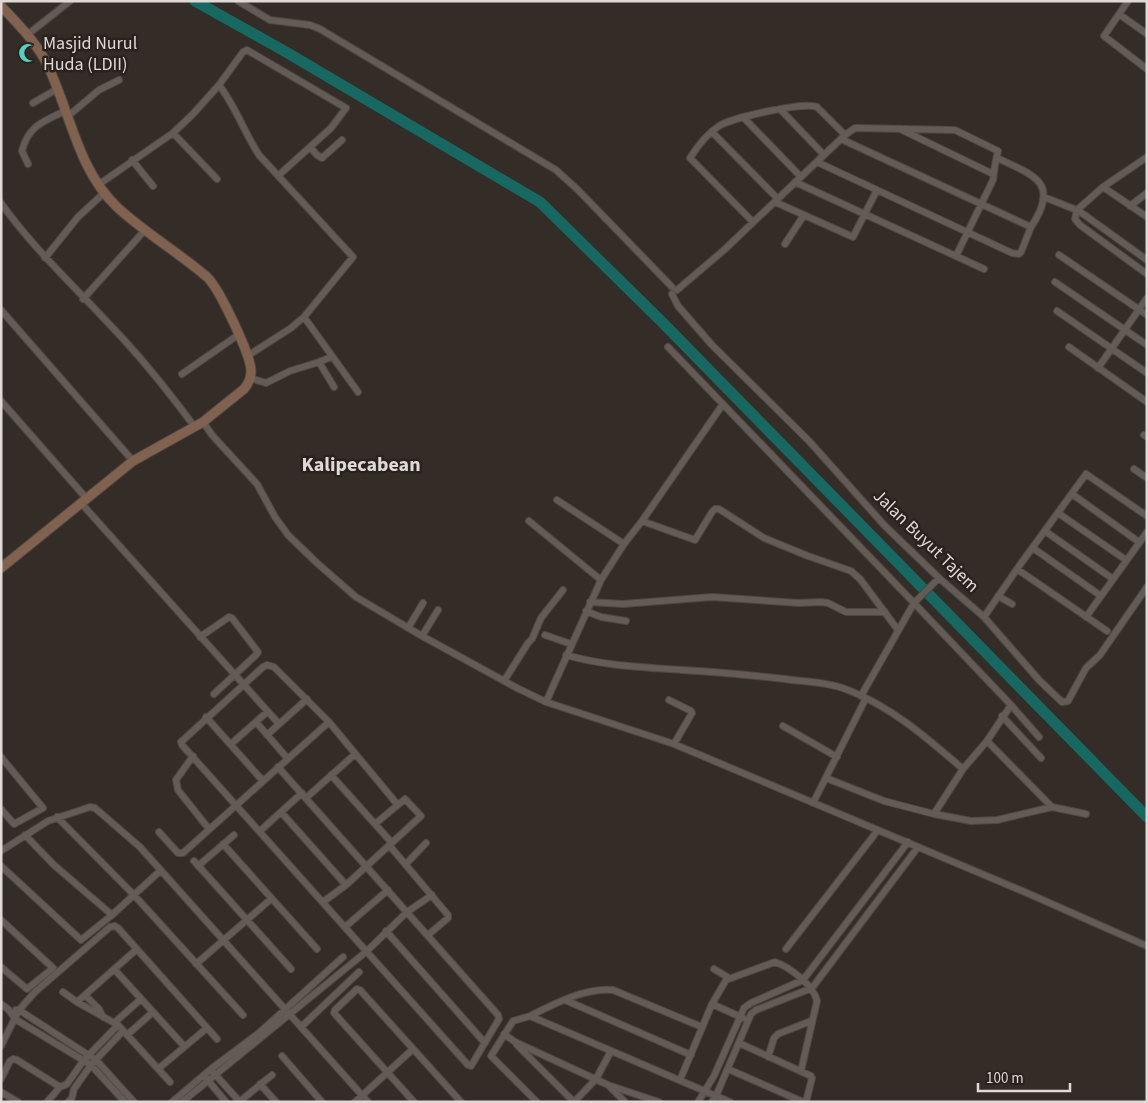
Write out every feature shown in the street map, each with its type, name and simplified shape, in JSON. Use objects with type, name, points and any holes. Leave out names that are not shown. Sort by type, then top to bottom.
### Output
[{"type":"street","points":[[1,568],[133,461],[203,422],[244,389],[250,378],[251,368],[248,355],[208,278],[119,209],[101,189],[81,151],[45,60],[27,35],[1,6],[6,1]]},
{"type":"street","name":"Jalan Buyut Tajem","points":[[238,1],[270,20],[320,29],[556,170],[578,190],[674,290],[678,306],[712,345],[809,441],[937,580],[984,617],[1039,680],[1062,702],[1068,701],[1086,668],[1100,655],[1147,587]]},
{"type":"street","points":[[1128,1],[1105,34],[1105,38],[1147,69]]},
{"type":"street","points":[[27,35],[66,2]]},
{"type":"street","points":[[1119,14],[1147,34]]},
{"type":"street","points":[[45,258],[101,189],[132,160],[173,133],[193,114],[219,85],[243,52],[247,50],[345,106],[346,110],[331,128],[279,175]]},
{"type":"street","points":[[28,164],[22,150],[30,132],[36,125],[66,114],[99,90],[119,80]]},
{"type":"street","points":[[219,85],[232,103],[253,146],[260,155],[353,257],[304,317],[291,328],[248,355]]},
{"type":"street","points":[[33,103],[57,90]]},
{"type":"street","points":[[753,222],[690,158],[712,132],[726,122],[780,108],[814,105],[843,137],[1031,227]]},
{"type":"street","points":[[780,108],[824,155]]},
{"type":"street","points":[[744,118],[798,180],[866,215],[984,269]]},
{"type":"street","points":[[674,290],[724,250],[843,137],[855,128],[955,130],[998,150],[992,183],[956,256]]},
{"type":"street","points":[[896,128],[993,174]]},
{"type":"street","points":[[712,132],[776,201],[853,237],[866,215],[877,190]]},
{"type":"street","points":[[173,133],[217,179]]},
{"type":"street","points":[[310,147],[322,158],[342,140]]},
{"type":"street","points":[[1074,209],[1147,157]]},
{"type":"street","points":[[817,162],[1016,254],[1021,252],[1044,197],[1040,181],[1032,175],[997,158]]},
{"type":"street","points":[[132,160],[153,186]]},
{"type":"street","points":[[1103,187],[1147,217]]},
{"type":"street","points":[[1130,206],[1147,194]]},
{"type":"street","points":[[1044,197],[1074,209],[1147,260]]},
{"type":"street","points":[[1,202],[20,229],[45,258],[135,352],[169,392],[194,426]]},
{"type":"street","points":[[1074,209],[1075,220],[1080,226],[1147,274]]},
{"type":"street","points":[[785,244],[804,215]]},
{"type":"street","points":[[83,299],[145,230]]},
{"type":"street","points":[[1059,256],[1147,315]]},
{"type":"street","points":[[1055,282],[1147,345]]},
{"type":"street","points":[[1098,368],[1147,298]]},
{"type":"street","points":[[1,310],[133,461]]},
{"type":"street","points":[[1057,311],[1147,373]]},
{"type":"street","points":[[304,317],[358,392]]},
{"type":"street","points":[[182,374],[238,335]]},
{"type":"street","points":[[668,347],[914,602],[1039,737]]},
{"type":"street","points":[[1068,347],[1147,402]]},
{"type":"street","points":[[250,378],[266,383],[290,371],[331,357]]},
{"type":"street","points":[[319,362],[334,387]]},
{"type":"street","points":[[1,401],[200,637],[279,724]]},
{"type":"street","points":[[546,702],[601,580],[624,544],[723,404]]},
{"type":"street","points":[[203,422],[212,435],[257,484],[274,517],[288,535],[356,597],[422,636],[546,702],[674,744],[1027,892],[1147,946]]},
{"type":"street","points":[[1134,469],[1147,478]]},
{"type":"street","points":[[984,617],[1086,474],[1147,516]]},
{"type":"street","points":[[1072,494],[1139,542]]},
{"type":"street","points":[[557,500],[624,544]]},
{"type":"street","points":[[642,521],[695,540],[712,512],[719,509],[764,538],[852,571],[860,578],[898,630]]},
{"type":"street","points":[[1058,513],[1126,560]]},
{"type":"street","points":[[529,521],[601,580]]},
{"type":"street","points":[[1045,531],[1113,579]]},
{"type":"street","points":[[1086,617],[1147,532]]},
{"type":"street","points":[[1033,548],[1101,596]]},
{"type":"street","points":[[1017,569],[1107,631]]},
{"type":"street","points":[[811,802],[837,757],[864,697],[898,630],[914,602],[937,580]]},
{"type":"street","points":[[504,681],[532,639],[541,618],[563,590]]},
{"type":"street","points":[[998,596],[1012,604]]},
{"type":"street","points":[[590,602],[624,604],[712,597],[799,603],[821,602],[828,603],[846,612],[885,612]]},
{"type":"street","points":[[408,628],[423,603]]},
{"type":"street","points":[[422,636],[438,610]]},
{"type":"street","points":[[586,611],[601,617],[626,621]]},
{"type":"street","points":[[200,637],[227,618],[232,618],[258,652],[238,680],[182,742],[182,745],[468,1065],[472,1065],[485,1043],[513,1022],[565,1000],[597,990],[613,990],[702,1027]]},
{"type":"street","points":[[545,635],[571,644]]},
{"type":"street","points":[[566,655],[614,665],[730,673],[831,685],[864,697],[901,719],[963,769]]},
{"type":"street","points":[[214,694],[263,666],[274,667],[329,722],[397,804]]},
{"type":"street","points":[[267,735],[308,699]]},
{"type":"street","points":[[669,700],[692,713],[674,744]]},
{"type":"street","points":[[934,814],[963,769],[987,741],[1011,705]]},
{"type":"street","points":[[231,744],[267,712]]},
{"type":"street","points":[[1002,716],[1041,758]]},
{"type":"street","points":[[206,717],[263,780]]},
{"type":"street","points":[[256,722],[288,758]]},
{"type":"street","points":[[159,832],[178,853],[182,854],[329,722]]},
{"type":"street","points":[[783,726],[837,757]]},
{"type":"street","points":[[987,741],[1052,807]]},
{"type":"street","points":[[260,831],[281,812],[331,775],[355,754]]},
{"type":"street","points":[[193,756],[176,780],[176,784],[178,790],[209,829]]},
{"type":"street","points":[[1,757],[43,807],[43,809],[17,824],[12,822],[1,809]]},
{"type":"street","points":[[278,767],[498,1015],[498,1034],[491,1057],[537,1102]]},
{"type":"street","points":[[331,775],[375,824],[448,915],[448,918],[428,935]]},
{"type":"street","points":[[826,778],[884,801],[971,821],[997,820],[1052,807],[1086,814]]},
{"type":"street","points":[[323,902],[346,885],[421,816],[405,799],[375,824]]},
{"type":"street","points":[[1,851],[48,821],[90,807],[96,808],[140,847],[368,1102]]},
{"type":"street","points":[[281,812],[346,885]]},
{"type":"street","points":[[57,817],[134,895],[243,1015]]},
{"type":"street","points":[[786,949],[878,830]]},
{"type":"street","points":[[25,835],[54,865],[112,915]]},
{"type":"street","points":[[234,835],[196,863],[291,968]]},
{"type":"street","points":[[698,1102],[706,1092],[744,1008],[804,978],[908,842]]},
{"type":"street","points":[[406,864],[426,843]]},
{"type":"street","points":[[223,844],[317,949]]},
{"type":"street","points":[[714,1099],[751,1014],[756,1010],[813,986],[918,847]]},
{"type":"street","points":[[1,866],[79,939],[84,938],[112,915],[160,871]]},
{"type":"street","points":[[884,875],[892,881]]},
{"type":"street","points":[[346,927],[388,890]]},
{"type":"street","points":[[287,1011],[367,951],[407,912],[432,895]]},
{"type":"street","points":[[196,964],[271,899]]},
{"type":"street","points":[[1,920],[52,968],[27,989],[1,967]]},
{"type":"street","points":[[1,1046],[19,1010],[35,992],[110,927],[117,927],[217,1039]]},
{"type":"street","points":[[386,931],[485,1043]]},
{"type":"street","points":[[77,1002],[114,968],[138,950]]},
{"type":"street","points":[[172,1102],[262,1037],[343,957]]},
{"type":"street","points":[[680,1080],[722,985],[729,978],[775,962],[804,978],[813,986],[817,1001],[801,1070]]},
{"type":"street","points":[[114,968],[184,1046]]},
{"type":"street","points":[[714,969],[729,978]]},
{"type":"street","points":[[301,1026],[359,972]]},
{"type":"street","points":[[414,1102],[335,1015],[334,1011],[357,990],[461,1102]]},
{"type":"street","points":[[63,992],[116,1024],[170,1082]]},
{"type":"street","points":[[85,994],[99,1009],[103,1017]]},
{"type":"street","points":[[47,1102],[60,1087],[67,1084],[116,1024],[141,999]]},
{"type":"street","points":[[565,1000],[691,1054]]},
{"type":"street","points":[[1,1004],[9,1010],[15,1019],[87,1058]]},
{"type":"street","points":[[712,1004],[748,1021]]},
{"type":"street","points":[[9,1010],[19,1010],[93,1062],[134,1102]]},
{"type":"street","points":[[72,1100],[74,1089],[93,1062],[125,1033],[153,1012]]},
{"type":"street","points":[[530,1016],[680,1080],[706,1092],[714,1099],[730,1102]]},
{"type":"street","points":[[768,1057],[774,1038],[778,1034],[811,1021]]},
{"type":"street","points":[[158,1069],[207,1028]]},
{"type":"street","points":[[498,1034],[596,1079],[659,1102]]},
{"type":"street","points":[[515,1042],[574,1102],[596,1079],[611,1051]]},
{"type":"street","points":[[728,1069],[804,1102],[811,1076],[739,1043]]},
{"type":"street","points":[[355,1102],[413,1049]]},
{"type":"street","points":[[282,1056],[322,1102]]},
{"type":"street","points":[[1,1079],[10,1061],[13,1059],[60,1087]]},
{"type":"street","points":[[93,1062],[125,1102]]},
{"type":"street","points":[[213,1072],[239,1102],[272,1075]]},
{"type":"street","points":[[182,1102],[206,1077]]},
{"type":"street","points":[[206,1077],[226,1102]]},
{"type":"street","points":[[67,1084],[74,1089]]},
{"type":"street","points":[[260,1084],[276,1102]]},
{"type":"street","points":[[608,1084],[625,1102]]},
{"type":"street","points":[[1,1092],[18,1102]]},
{"type":"waterway","points":[[195,1],[286,52],[540,202],[662,322],[1147,817]]},
{"type":"place","name":"Masjid Nurul Huda (LDII)","points":[[28,53]]},
{"type":"district","name":"Kalipecabean","points":[[361,465]]}]
